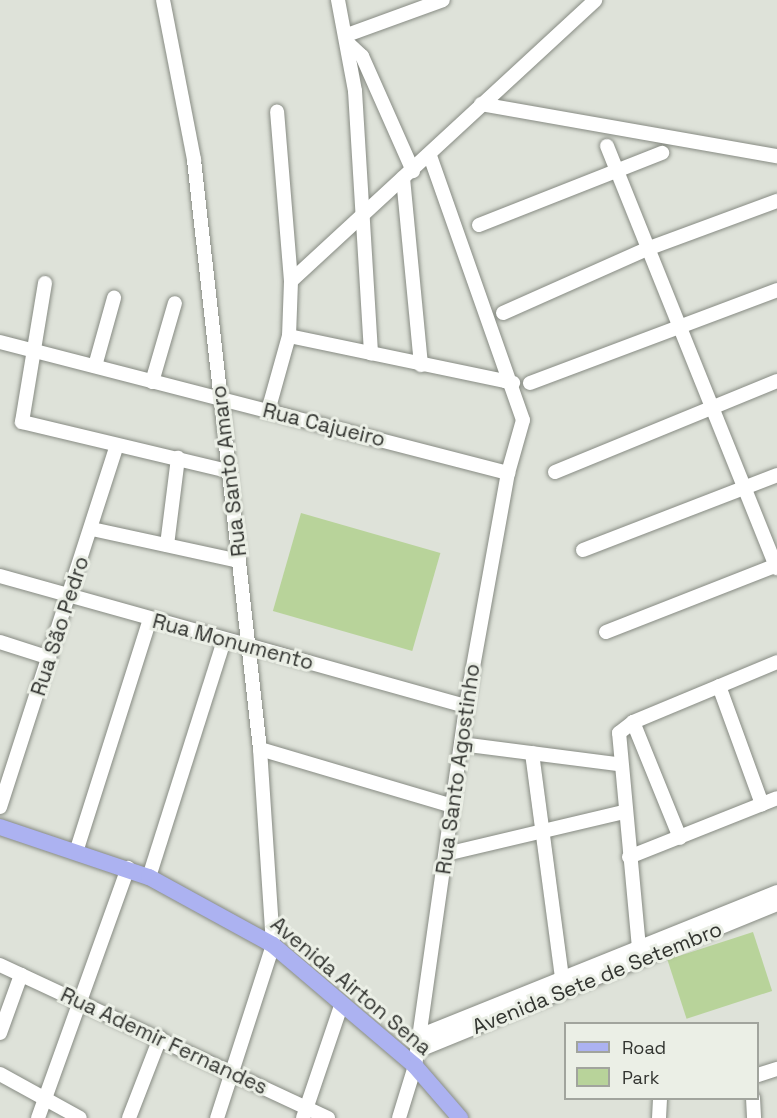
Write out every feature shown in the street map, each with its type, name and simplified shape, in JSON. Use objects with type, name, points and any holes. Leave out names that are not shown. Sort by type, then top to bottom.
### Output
[{"type":"main road","name":"Avenida Airton Sena","points":[[0,827],[77,849],[149,877],[273,945],[342,1003],[416,1059],[460,1118]]},
{"type":"street","name":"Rua Santo Amaro","points":[[163,0],[194,160],[260,749],[273,945]]},
{"type":"street","points":[[338,0],[348,40],[359,216],[371,354]]},
{"type":"street","points":[[348,40],[443,0]]},
{"type":"street","points":[[291,281],[359,216],[430,156],[481,104],[595,0]]},
{"type":"street","points":[[348,40],[362,56],[408,175],[422,365]]},
{"type":"street","points":[[481,104],[777,156]]},
{"type":"street","points":[[268,411],[289,336],[291,281],[277,112]]},
{"type":"street","points":[[606,632],[777,566],[607,146]]},
{"type":"street","points":[[479,225],[662,153]]},
{"type":"street","name":"Rua Santo Agostinho","points":[[399,1118],[416,1059],[466,706],[508,473],[523,420],[513,383],[430,156]]},
{"type":"street","points":[[504,313],[647,249],[777,201]]},
{"type":"street","points":[[45,283],[30,349],[20,416],[22,422],[228,471]]},
{"type":"street","points":[[530,383],[680,329],[777,290]]},
{"type":"street","points":[[95,366],[114,298]]},
{"type":"street","points":[[152,382],[175,303]]},
{"type":"street","points":[[289,336],[513,383]]},
{"type":"street","name":"Rua Cajueiro","points":[[0,342],[220,401],[268,411],[508,473]]},
{"type":"street","points":[[555,472],[777,381]]},
{"type":"street","name":"Rua São Pedro","points":[[0,807],[71,596],[117,445]]},
{"type":"street","points":[[167,545],[178,458]]},
{"type":"street","points":[[583,550],[777,475]]},
{"type":"street","points":[[92,529],[239,561]]},
{"type":"street","name":"Rua Monumento","points":[[0,576],[466,706]]},
{"type":"street","points":[[77,849],[150,619]]},
{"type":"street","points":[[149,877],[224,640]]},
{"type":"street","points":[[0,642],[50,658]]},
{"type":"street","points":[[639,948],[616,741],[633,722],[777,662]]},
{"type":"street","points":[[718,686],[762,804]]},
{"type":"street","points":[[633,722],[680,838]]},
{"type":"street","points":[[461,744],[618,764]]},
{"type":"street","points":[[260,749],[452,806]]},
{"type":"street","points":[[532,753],[540,831],[562,979]]},
{"type":"street","points":[[629,857],[777,798]]},
{"type":"street","points":[[446,854],[623,812]]},
{"type":"street","points":[[38,1118],[128,868]]},
{"type":"street","name":"Avenida Sete de Setembro","points":[[420,1035],[777,892]]},
{"type":"street","name":"Avenida Sete de Setembro","points":[[416,1059],[777,904]]},
{"type":"street","points":[[217,1118],[273,945]]},
{"type":"street","name":"Rua Ademir Fernandes","points":[[0,965],[232,1072],[305,1113],[328,1118]]},
{"type":"street","points":[[0,1033],[21,975]]},
{"type":"street","points":[[305,1113],[342,1003]]},
{"type":"street","points":[[129,1118],[160,1038]]},
{"type":"street","points":[[759,1075],[777,1069]]},
{"type":"street","points":[[0,1074],[80,1118]]},
{"type":"street","points":[[658,1118],[660,1100]]},
{"type":"street","points":[[753,1100],[754,1118]]},
{"type":"green space","points":[[301,513],[440,553],[412,651],[273,611]]},
{"type":"green space","points":[[753,932],[772,991],[687,1019],[667,960]]}]
